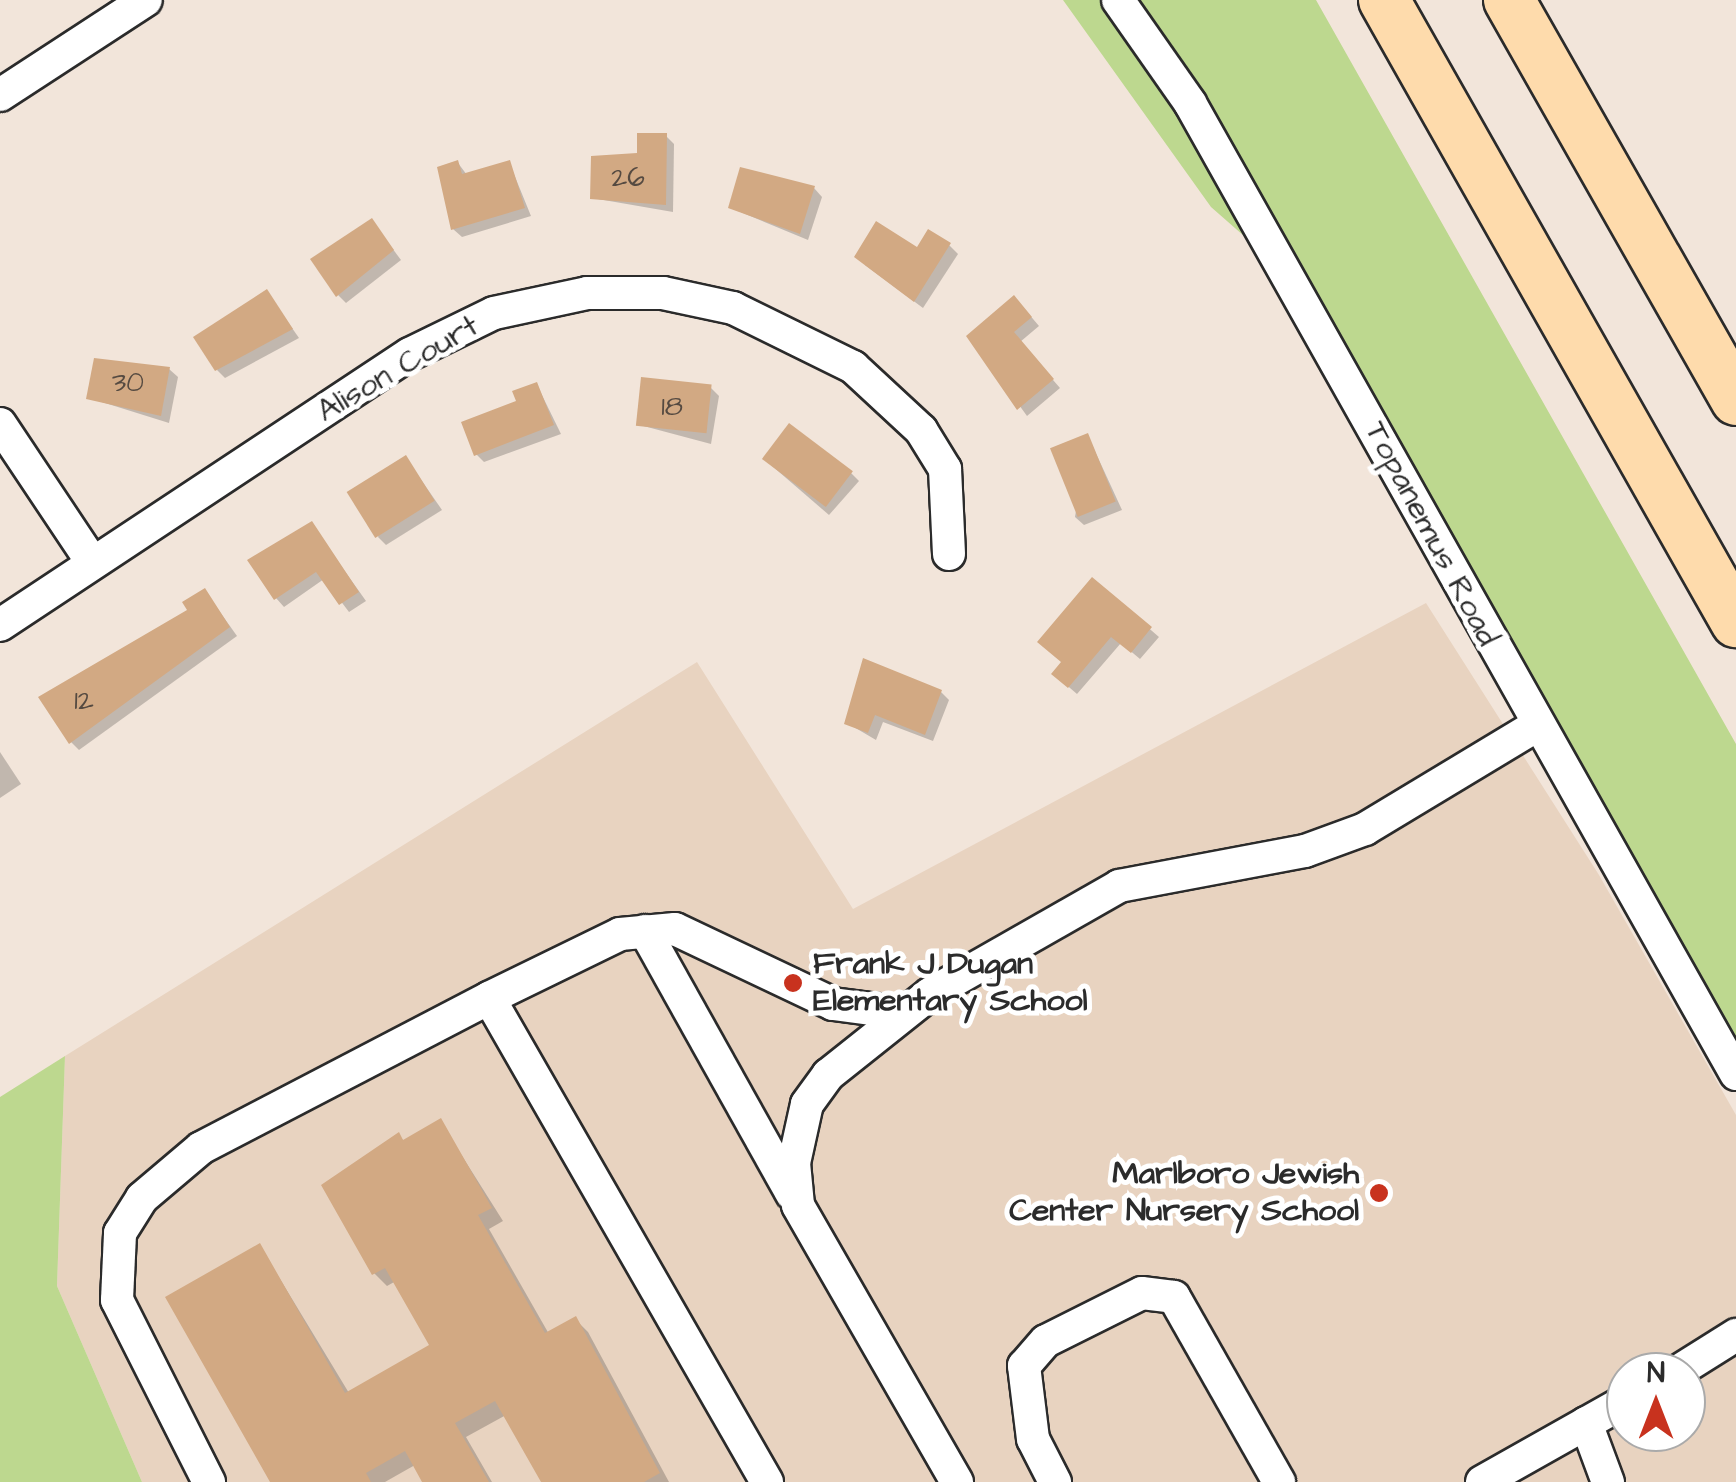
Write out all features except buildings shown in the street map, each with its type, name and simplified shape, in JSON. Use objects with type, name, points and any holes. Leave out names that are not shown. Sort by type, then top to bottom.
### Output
[{"type":"highway","points":[[1384,0],[1736,622]]},
{"type":"highway","points":[[1509,0],[1736,400]]},
{"type":"street","points":[[0,95],[146,0]]},
{"type":"street","name":"Topanemus Road","points":[[1118,0],[1190,103],[1536,726],[1736,1074]]},
{"type":"street","name":"Alison Court","points":[[0,625],[455,330],[544,299],[634,291],[766,318],[870,380],[945,469],[949,554]]},
{"type":"street","points":[[0,424],[92,562]]},
{"type":"street","points":[[798,1204],[794,1163],[807,1104],[902,1013],[1119,886],[1304,851],[1365,829],[1536,726]]},
{"type":"street","points":[[209,1482],[117,1300],[120,1234],[142,1198],[201,1148],[595,944],[645,931],[716,942],[833,1004],[902,1013]]},
{"type":"street","points":[[645,931],[957,1482]]},
{"type":"street","points":[[489,998],[767,1482]]},
{"type":"street","points":[[1055,1482],[1033,1438],[1024,1366],[1046,1341],[1142,1292],[1174,1297],[1279,1482]]},
{"type":"street","points":[[1706,1354],[1736,1336]]},
{"type":"street","points":[[1482,1482],[1606,1412]]},
{"type":"street","points":[[1586,1423],[1608,1482]]},
{"type":"shaded area","name":"Frank J Dugan Elementary School","points":[[1426,603],[1599,875],[1736,1115],[1736,1482],[142,1482],[57,1286],[65,1056],[697,662],[853,909]]},
{"type":"green space","points":[[1063,0],[1316,0],[1736,744],[1736,1040],[1317,300],[1211,207]]},
{"type":"green space","points":[[65,1056],[57,1286],[142,1482],[0,1482],[0,1097]]},
{"type":"place","name":"Frank J Dugan Elementary School","points":[[793,983]]},
{"type":"place","name":"Marlboro Jewish Center Nursery School","points":[[1379,1193]]}]
